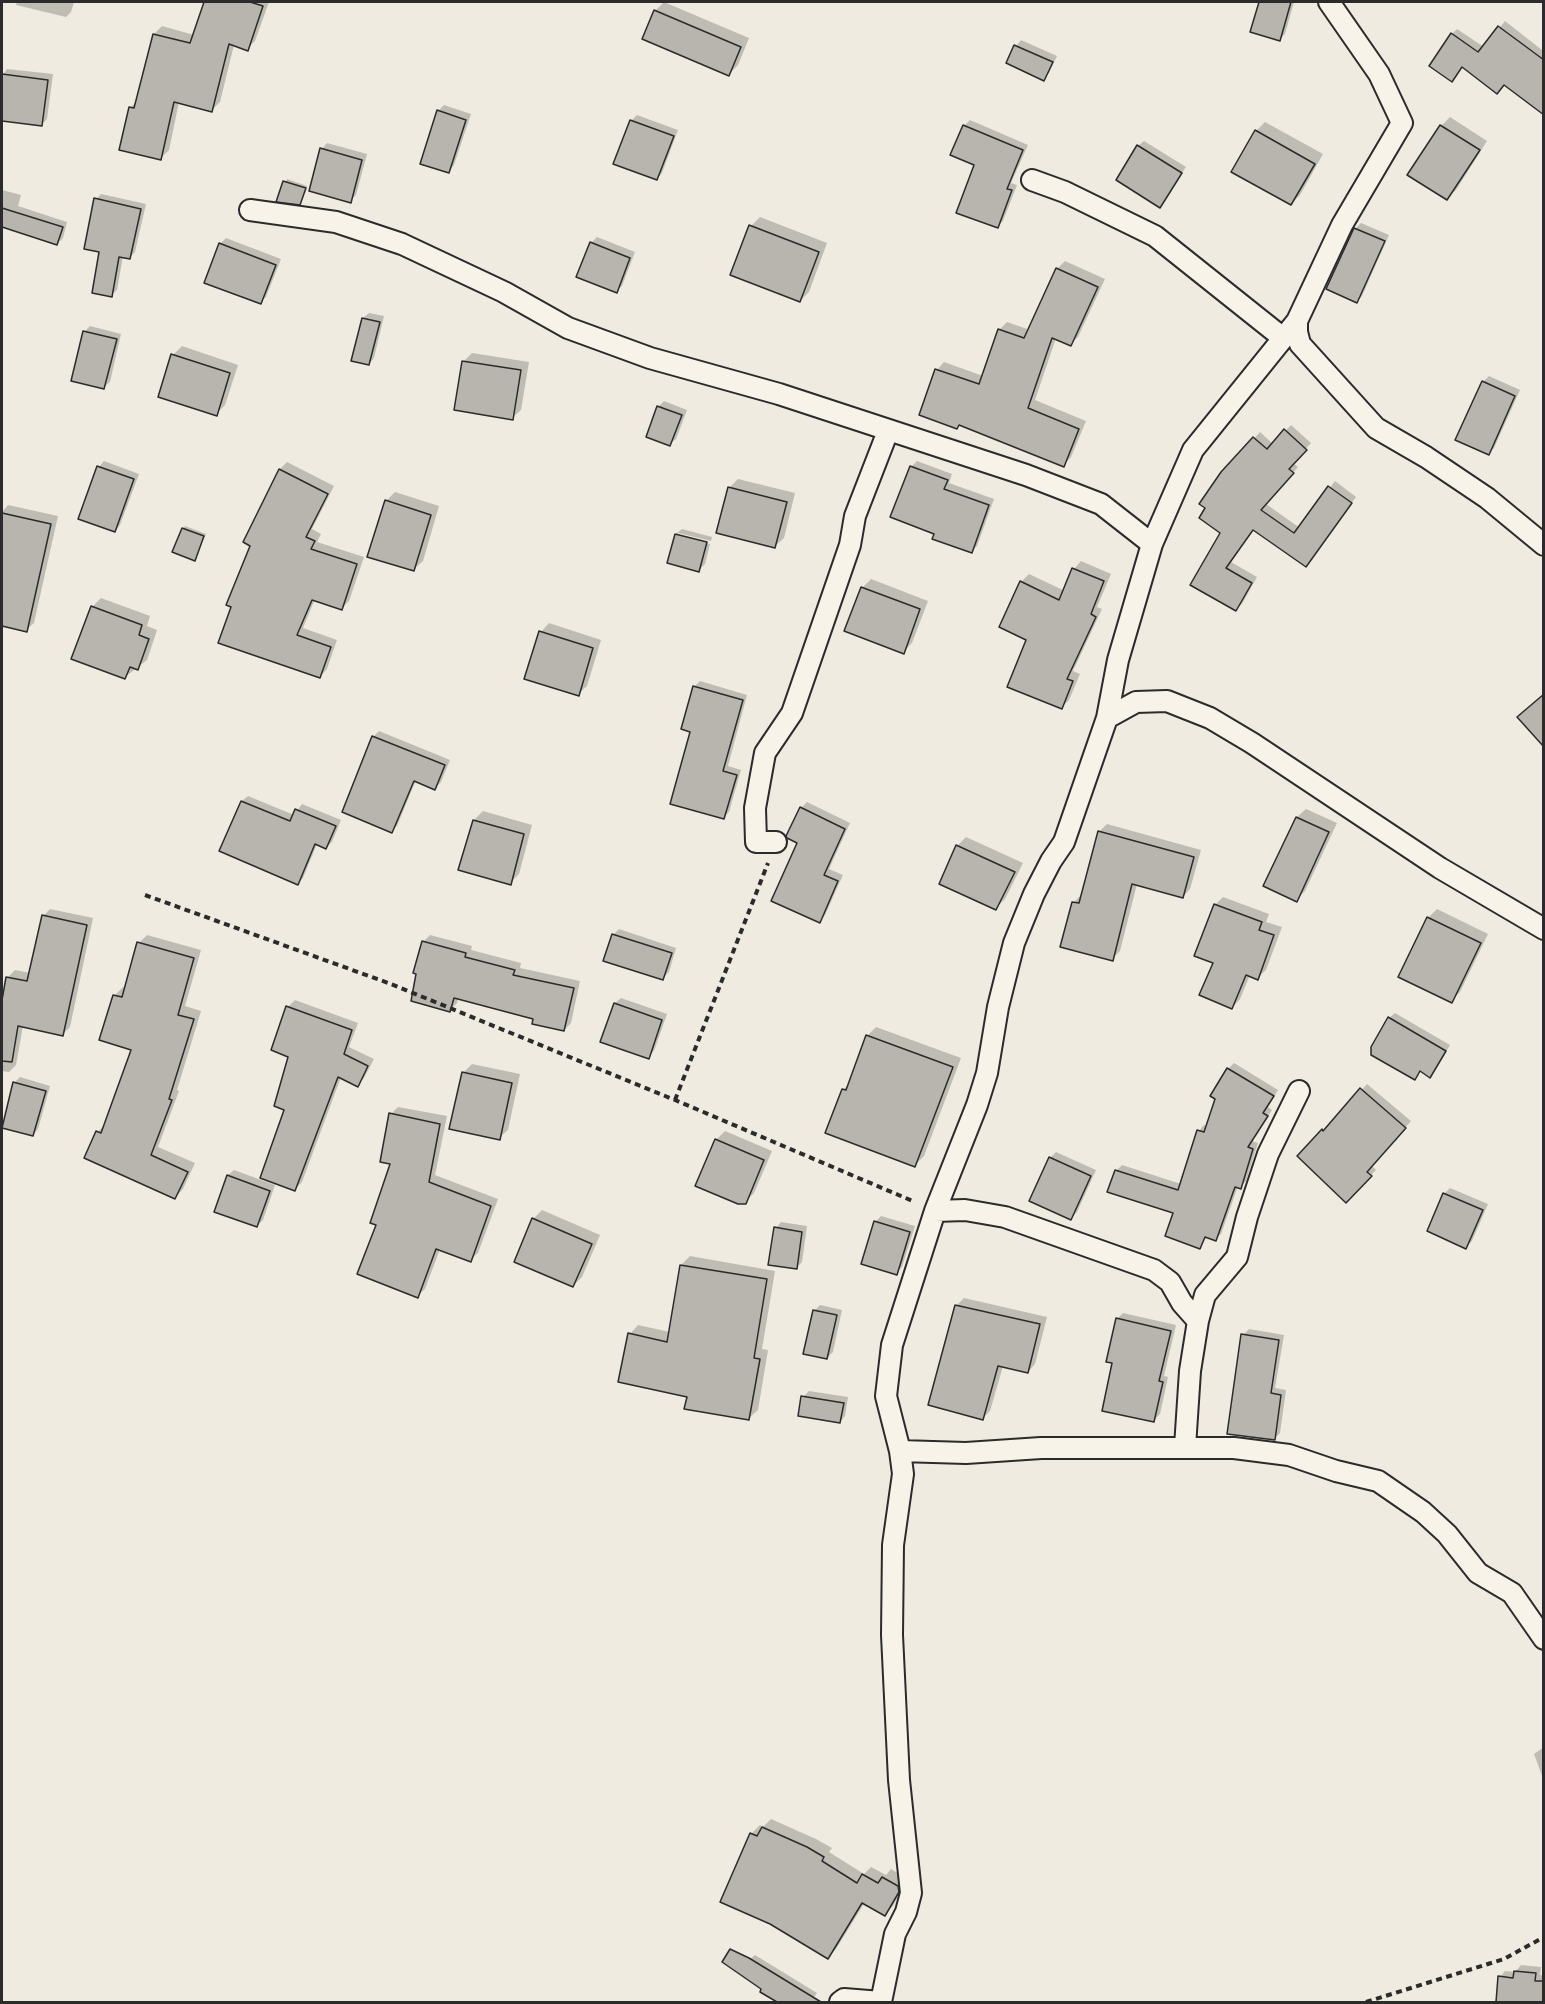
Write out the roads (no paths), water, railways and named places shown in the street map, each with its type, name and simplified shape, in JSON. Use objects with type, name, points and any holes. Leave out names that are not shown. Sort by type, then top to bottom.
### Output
[{"type":"street","points":[[840,2002],[844,1999],[880,2002],[896,1934],[906,1912],[911,1893],[899,1780],[892,1635],[893,1545],[903,1473],[900,1451],[886,1396],[892,1345],[935,1211],[977,1105],[987,1073],[998,1007],[1014,943],[1034,894],[1064,842],[1107,718],[1118,660],[1152,544],[1193,450],[1296,321],[1342,225],[1402,123],[1379,74],[1329,2]]},
{"type":"street","points":[[1032,180],[1065,192],[1155,236],[1283,338]]},
{"type":"street","points":[[250,210],[336,222],[402,244],[504,292],[568,328],[650,358],[779,394],[1026,475],[1101,504],[1152,544]]},
{"type":"street","points":[[1296,321],[1300,344],[1376,428],[1487,498],[1544,545]]},
{"type":"street","points":[[776,842],[756,842],[755,808],[765,753],[792,713],[850,545],[855,516],[888,431]]},
{"type":"street","points":[[1107,718],[1136,702],[1167,701],[1210,718],[1252,743],[1440,868],[1544,929]]},
{"type":"street","points":[[1185,1447],[1190,1371],[1198,1321],[1205,1295],[1237,1257],[1247,1217],[1268,1154],[1299,1091]]},
{"type":"street","points":[[935,1211],[965,1210],[1005,1217],[1154,1270],[1170,1282],[1182,1303],[1198,1321]]},
{"type":"street","points":[[900,1451],[966,1453],[1041,1448],[1185,1447],[1234,1448],[1289,1455],[1336,1471],[1378,1481],[1423,1512],[1447,1534],[1478,1573],[1512,1593],[1544,1639]]}]
